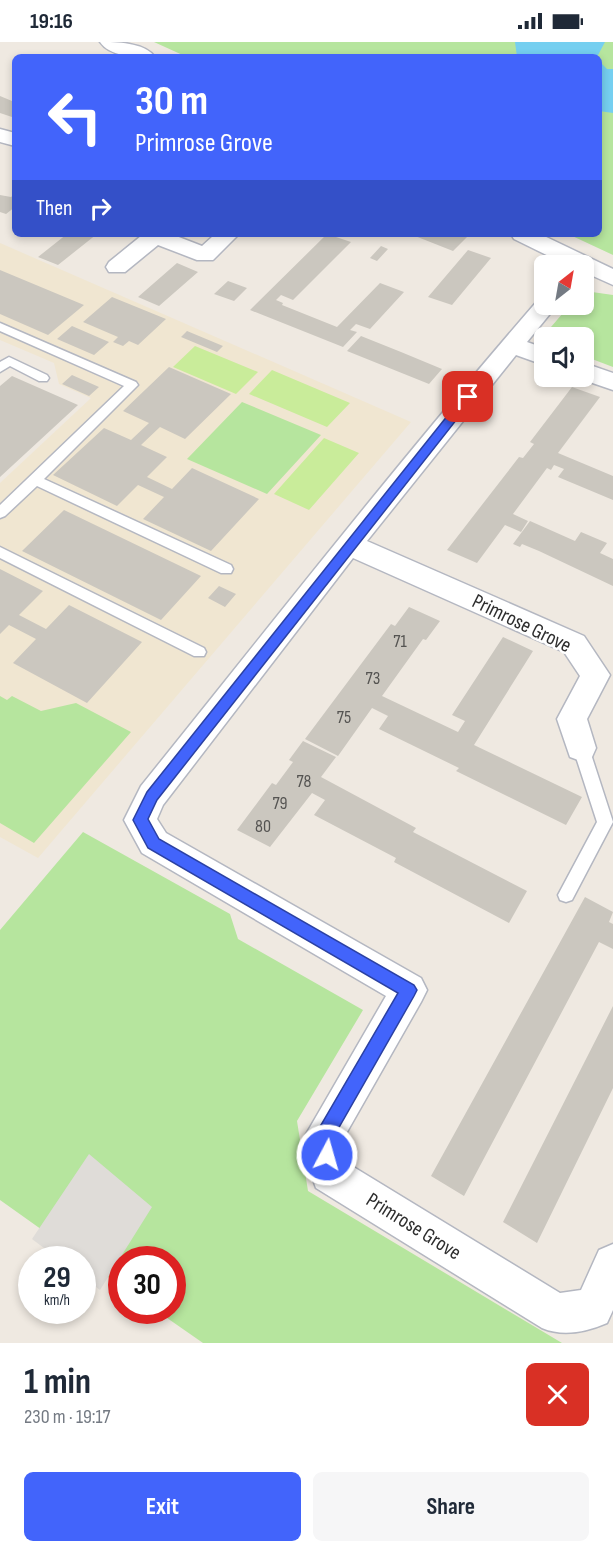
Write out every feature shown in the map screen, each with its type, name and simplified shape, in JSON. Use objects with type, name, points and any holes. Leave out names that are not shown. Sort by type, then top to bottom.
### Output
[{"type":"street","points":[[109,42],[138,54]]},
{"type":"street","points":[[117,267],[151,237]]},
{"type":"street","points":[[158,237],[205,255],[225,237]]},
{"type":"street","points":[[528,237],[564,255]]},
{"type":"street","points":[[594,269],[613,278]]},
{"type":"street","name":"Primrose Grove","points":[[538,315],[349,545],[152,796],[140,820],[154,843],[409,990],[324,1136],[330,1174],[556,1314],[593,1309],[613,1264]]},
{"type":"street","points":[[512,345],[534,353]]},
{"type":"street","points":[[594,375],[613,382]]},
{"type":"street","name":"Primrose Grove","points":[[349,545],[574,644],[596,675],[572,719],[581,748]]},
{"type":"lane","points":[[0,327],[132,385],[0,513]]},
{"type":"lane","points":[[0,369],[9,361],[43,378]]},
{"type":"lane","points":[[34,480],[226,569]]},
{"type":"lane","points":[[0,552],[199,652]]},
{"type":"lane","name":"Primrose Grove","points":[[566,896],[605,822],[581,748]]},
{"type":"shaded area","points":[[0,243],[411,422],[38,858],[0,837],[0,483],[91,398],[59,384],[54,363],[0,340]]},
{"type":"shaded area","points":[[89,1154],[152,1207],[128,1246],[108,1246],[108,1277],[100,1290],[96,1287],[96,1246],[41,1246],[32,1239]]},
{"type":"green space","points":[[154,42],[613,42],[613,255],[574,237],[602,237],[602,54],[180,54]]},
{"type":"green space","points":[[594,292],[613,295],[613,367],[594,360],[594,327],[551,327],[561,315],[594,315]]},
{"type":"green space","points":[[195,346],[258,372],[236,394],[173,367]]},
{"type":"green space","points":[[272,370],[350,403],[327,427],[249,394]]},
{"type":"green space","points":[[242,402],[321,435],[267,494],[187,459]]},
{"type":"green space","points":[[324,438],[359,453],[309,510],[274,494]]},
{"type":"green space","points":[[0,696],[7,700],[12,696],[41,711],[76,703],[131,732],[34,843],[0,823]]},
{"type":"green space","points":[[83,832],[230,914],[238,939],[363,1010],[297,1121],[308,1191],[562,1343],[203,1343],[176,1324],[186,1324],[186,1246],[108,1246],[108,1277],[96,1268],[96,1246],[65,1246],[0,1200],[0,930]]},
{"type":"water","points":[[515,42],[605,42],[599,54],[517,54]]},
{"type":"water","points":[[602,64],[607,69],[613,69],[613,113],[602,111]]},
{"type":"building","points":[[0,96],[12,101],[12,117],[0,113]]},
{"type":"building","points":[[0,195],[11,197],[12,209],[6,214],[0,212]]},
{"type":"building","points":[[63,237],[93,237],[58,265],[38,257]]},
{"type":"building","points":[[324,237],[336,237],[351,242],[293,300],[281,295],[276,300],[283,303],[282,305],[337,327],[380,283],[404,292],[370,329],[356,324],[350,330],[357,332],[343,347],[250,310]]},
{"type":"building","points":[[418,237],[467,237],[453,251]]},
{"type":"building","points":[[381,246],[388,249],[377,261],[370,258]]},
{"type":"building","points":[[468,250],[491,258],[452,305],[428,297]]},
{"type":"building","points":[[177,263],[198,272],[159,306],[138,297]]},
{"type":"building","points":[[0,270],[84,305],[48,335],[0,314]]},
{"type":"building","points":[[228,281],[247,288],[234,301],[214,294]]},
{"type":"building","points":[[112,297],[166,319],[138,345],[129,341],[123,346],[113,342],[118,337],[83,322]]},
{"type":"building","points":[[72,326],[109,342],[94,355],[57,339]]},
{"type":"building","points":[[187,331],[223,346],[217,352],[181,337]]},
{"type":"building","points":[[361,336],[442,369],[429,384],[347,351]]},
{"type":"building","points":[[169,367],[231,394],[185,439],[160,427],[141,445],[167,457],[147,477],[172,489],[192,468],[259,499],[211,551],[143,519],[164,497],[138,485],[117,506],[53,475],[104,428],[131,440],[149,423],[123,411]]},
{"type":"building","points":[[72,375],[99,387],[89,396],[62,384]]},
{"type":"building","points":[[12,376],[78,405],[0,477],[0,386]]},
{"type":"building","points":[[572,387],[600,397],[558,453],[613,476],[613,500],[558,477],[564,469],[554,465],[551,470],[547,468],[513,514],[528,521],[521,532],[505,525],[477,563],[447,550],[519,457],[523,458],[534,444],[530,442]]},
{"type":"building","points":[[64,510],[201,576],[161,620],[22,551]]},
{"type":"building","points":[[530,521],[575,541],[581,532],[607,543],[600,553],[613,559],[613,586],[539,551],[522,544],[520,547],[513,544]]},
{"type":"building","points":[[0,569],[43,591],[19,615],[46,629],[69,605],[142,642],[87,703],[13,663],[36,639],[9,625],[0,634]]},
{"type":"building","points":[[219,586],[236,594],[225,607],[208,598]]},
{"type":"building","points":[[409,607],[440,621],[426,640],[423,639],[382,696],[458,732],[465,721],[452,715],[503,637],[533,651],[474,745],[582,797],[566,825],[456,771],[459,768],[379,729],[388,716],[372,708],[338,756],[305,739],[391,624],[395,626]]},
{"type":"building","points":[[303,741],[336,757],[321,777],[416,828],[413,832],[527,891],[509,923],[394,862],[396,858],[314,815],[325,800],[312,793],[270,847],[237,830],[272,783],[276,785],[293,762],[289,760]]},
{"type":"building","points":[[585,897],[613,912],[609,922],[613,924],[613,949],[599,942],[464,1196],[431,1176]]},
{"type":"building","points":[[613,1006],[613,1088],[537,1243],[503,1222]]},
{"type":"route","points":[[327,1155],[324,1136],[409,990],[154,843],[140,820],[152,796],[334,563],[468,397]]}]
